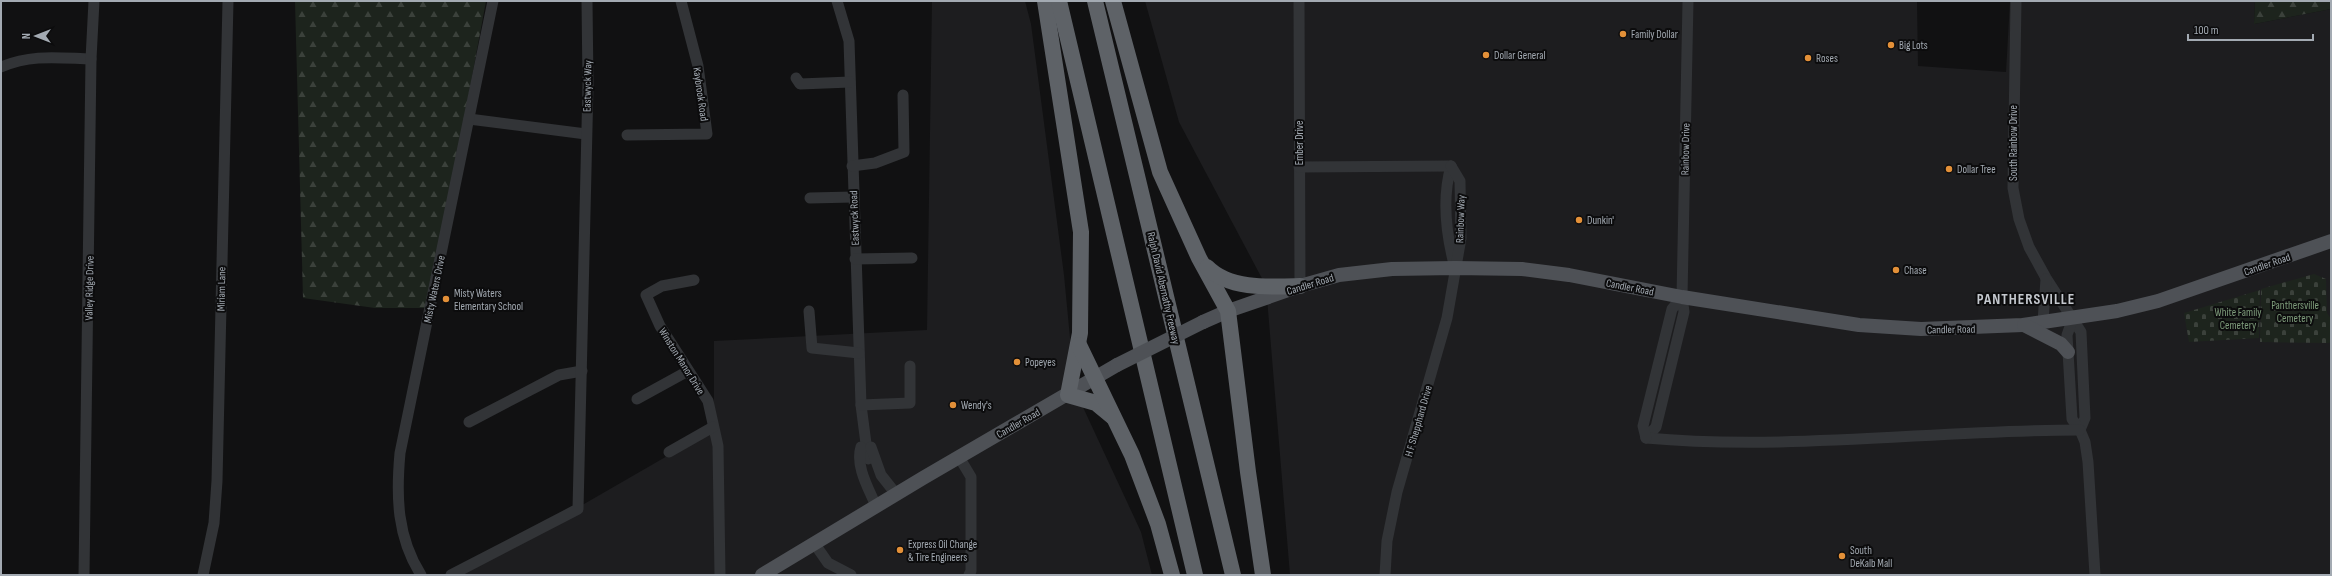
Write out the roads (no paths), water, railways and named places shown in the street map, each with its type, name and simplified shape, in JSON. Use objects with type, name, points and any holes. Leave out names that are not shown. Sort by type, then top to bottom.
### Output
[{"type":"highway","points":[[1045,1],[1081,232],[1079,345],[1068,395],[1096,403],[1113,417]]},
{"type":"highway","points":[[1060,1],[1195,575]]},
{"type":"highway","name":"Ralph David Abernathy Freeway","points":[[1095,1],[1233,575]]},
{"type":"highway","points":[[1113,1],[1160,172],[1199,258],[1228,311],[1248,475],[1263,575]]},
{"type":"highway","points":[[1199,258],[1212,272],[1224,280],[1272,287],[1300,286]]},
{"type":"highway","points":[[1079,345],[1146,489],[1172,575]]},
{"type":"main road","name":"Candler Road","points":[[762,575],[959,457],[1095,380],[1117,365],[1228,311],[1300,286],[1339,275],[1367,271],[1455,268],[1522,269],[1553,273],[1682,297],[1859,325],[1921,329],[2023,325],[2125,310],[2158,301],[2331,241]]},
{"type":"main road","points":[[2023,325],[2061,344],[2068,352]]},
{"type":"street","name":"Valley Ridge Drive","points":[[84,575],[91,59],[94,1]]},
{"type":"street","name":"Miriam Lane","points":[[203,575],[214,523],[217,481],[228,1]]},
{"type":"street","name":"Misty Waters Drive","points":[[421,575],[404,540],[398,515],[397,487],[400,453],[493,1]]},
{"type":"street","name":"Eastwyck Way","points":[[451,575],[578,509],[586,172],[587,1]]},
{"type":"street","name":"Kaybrook Road","points":[[626,135],[707,134],[698,66],[681,1]]},
{"type":"street","name":"Eastwyck Road","points":[[837,1],[849,42],[855,259],[861,405],[864,437],[859,453],[868,461],[876,506]]},
{"type":"street","name":"Ember Drive","points":[[1299,1],[1300,286]]},
{"type":"street","name":"Rainbow Drive","points":[[1688,1],[1682,297],[1684,312],[1656,427],[1646,438],[1718,442],[1874,437],[1977,431],[2080,430]]},
{"type":"street","name":"South Rainbow Drive","points":[[2016,1],[2013,188],[2025,234],[2046,278],[2081,332],[2085,418],[2080,430]]},
{"type":"street","points":[[1,67],[18,59],[32,57],[91,59]]},
{"type":"street","points":[[796,78],[800,84],[850,82]]},
{"type":"street","points":[[852,166],[874,163],[904,152],[903,95]]},
{"type":"street","points":[[469,120],[586,134]]},
{"type":"street","name":"Rainbow Way","points":[[1299,167],[1451,166],[1446,183],[1447,236],[1455,268]]},
{"type":"street","points":[[810,198],[853,197]]},
{"type":"street","points":[[855,259],[912,258]]},
{"type":"street","name":"H F Shepphard Drive","points":[[1385,575],[1387,541],[1397,492],[1447,318],[1455,268]]},
{"type":"street","name":"South Rainbow Drive","points":[[2044,322],[2046,278]]},
{"type":"street","name":"Winston Manor Drive","points":[[694,280],[662,286],[646,295],[660,326],[708,401],[718,446],[720,575]]},
{"type":"street","points":[[809,311],[812,348],[859,353]]},
{"type":"street","points":[[2073,318],[2067,335],[2072,418],[2080,430],[2088,462],[2095,575]]},
{"type":"street","points":[[861,405],[910,403],[910,366]]},
{"type":"street","points":[[469,422],[559,375],[582,371]]},
{"type":"street","points":[[637,399],[688,371]]},
{"type":"street","points":[[669,452],[713,427]]},
{"type":"street","points":[[959,457],[971,477],[971,571],[969,575]]},
{"type":"street","points":[[868,461],[896,494]]},
{"type":"street","points":[[814,543],[828,563],[851,575]]},
{"type":"place","name":"Family Dollar","points":[[1623,34]]},
{"type":"place","name":"Big Lots","points":[[1891,45]]},
{"type":"place","name":"Dollar General","points":[[1486,55]]},
{"type":"place","name":"Roses","points":[[1808,58]]},
{"type":"place","name":"Dollar Tree","points":[[1949,169]]},
{"type":"place","name":"Dunkin'","points":[[1579,220]]},
{"type":"place","name":"Chase","points":[[1896,270]]},
{"type":"place","name":"Misty Waters Elementary School","points":[[446,299]]},
{"type":"place","name":"Popeyes","points":[[1017,362]]},
{"type":"place","name":"Wendy's","points":[[953,405]]},
{"type":"place","name":"Express Oil Change & Tire Engineers","points":[[900,550]]},
{"type":"place","name":"South DeKalb Mall","points":[[1842,556]]},
{"type":"district","name":"PANTHERSVILLE","points":[[2026,299]]},
{"type":"park label","name":"Panthersville Cemetery","points":[[2295,311]]},
{"type":"park label","name":"White Family Cemetery","points":[[2238,318]]}]
